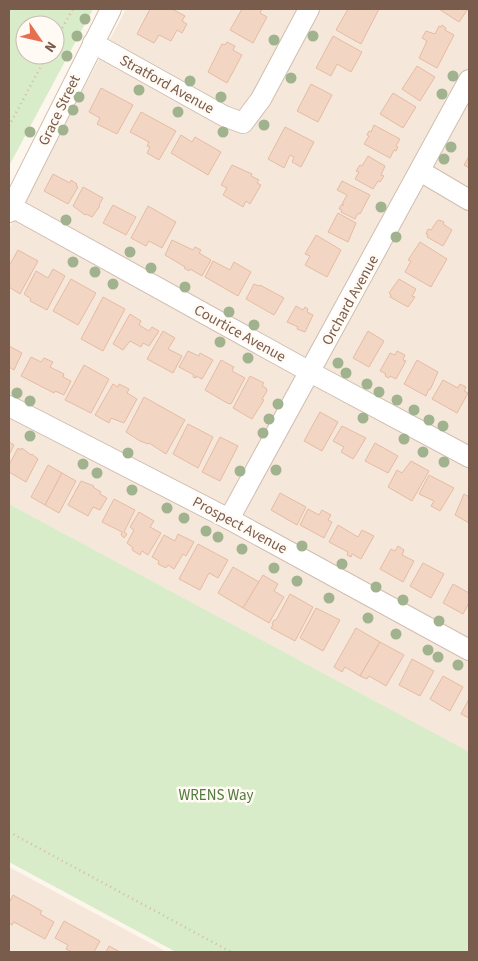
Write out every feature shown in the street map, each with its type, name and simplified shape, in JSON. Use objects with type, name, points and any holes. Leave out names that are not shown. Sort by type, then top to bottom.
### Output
[{"type":"street","name":"Grace Street","points":[[10,209],[110,9]]},
{"type":"street","name":"Stratford Avenue","points":[[92,43],[224,116],[243,123],[261,99],[309,9]]},
{"type":"street","name":"Orchard Avenue","points":[[229,519],[469,80]]},
{"type":"street","points":[[420,171],[469,200]]},
{"type":"street","name":"Courtice Avenue","points":[[10,209],[469,457]]},
{"type":"street","name":"Prospect Avenue","points":[[9,406],[229,519],[469,650]]},
{"type":"path","points":[[65,23],[73,9]]},
{"type":"path","points":[[9,126],[43,65]]},
{"type":"path","points":[[9,832],[231,952]]},
{"type":"shaded area","points":[[126,9],[469,9],[469,753],[9,504],[9,229]]},
{"type":"shaded area","points":[[9,867],[167,952],[9,952]]},
{"type":"green space","points":[[9,9],[93,9],[65,61],[65,15],[15,15],[15,65],[63,65],[9,166]]},
{"type":"green space","name":"WRENS Way","points":[[9,504],[469,752],[469,952],[176,952],[9,862]]},
{"type":"building","points":[[150,9],[172,9],[185,16],[182,21],[187,24],[182,33],[177,30],[171,41],[159,35],[154,43],[137,34]]},
{"type":"building","points":[[242,9],[262,9],[260,13],[267,17],[253,43],[230,30]]},
{"type":"building","points":[[348,9],[379,9],[361,44],[336,30]]},
{"type":"building","points":[[439,9],[468,9],[459,22]]},
{"type":"building","points":[[442,25],[446,28],[445,30],[454,35],[437,68],[419,58],[427,41],[422,38],[426,31],[435,34],[439,26],[441,27]]},
{"type":"building","points":[[333,36],[362,52],[351,72],[337,64],[331,76],[316,68]]},
{"type":"building","points":[[227,42],[235,46],[233,50],[242,55],[227,83],[208,72],[222,44],[225,45]]},
{"type":"building","points":[[417,66],[435,77],[420,101],[402,89]]},
{"type":"building","points":[[311,84],[332,95],[318,122],[297,111]]},
{"type":"building","points":[[101,88],[133,105],[117,134],[97,124],[100,118],[89,112]]},
{"type":"building","points":[[393,93],[416,107],[403,128],[380,114]]},
{"type":"building","points":[[141,112],[176,131],[159,160],[147,153],[150,147],[147,146],[149,142],[130,132]]},
{"type":"building","points":[[374,125],[400,139],[396,146],[398,147],[396,151],[394,150],[390,158],[364,144],[369,136],[367,135],[369,131],[371,132]]},
{"type":"building","points":[[285,127],[314,142],[301,167],[292,162],[294,157],[290,155],[284,168],[268,159]]},
{"type":"building","points":[[181,135],[192,142],[195,137],[221,152],[208,175],[171,153]]},
{"type":"building","points":[[368,156],[385,166],[381,175],[384,176],[373,189],[355,179],[359,172],[356,171],[360,165],[362,166]]},
{"type":"building","points":[[469,156],[469,168],[464,165]]},
{"type":"building","points":[[232,165],[252,174],[251,176],[259,180],[257,183],[261,185],[250,204],[246,201],[243,207],[223,195],[227,188],[221,185]]},
{"type":"building","points":[[53,174],[70,183],[71,180],[77,184],[76,186],[78,187],[68,204],[44,191]]},
{"type":"building","points":[[342,181],[370,195],[360,214],[358,213],[355,219],[339,209],[341,205],[344,205],[342,204],[347,195],[337,190]]},
{"type":"building","points":[[83,187],[103,198],[92,217],[85,215],[73,206]]},
{"type":"building","points":[[113,205],[136,217],[126,235],[103,223]]},
{"type":"building","points":[[148,206],[176,222],[162,248],[149,241],[146,246],[131,238]]},
{"type":"building","points":[[338,213],[356,223],[348,242],[328,232]]},
{"type":"building","points":[[439,220],[452,230],[443,246],[427,237],[428,235],[426,234],[428,229],[431,230]]},
{"type":"building","points":[[316,235],[341,250],[327,277],[305,265],[310,256],[305,254]]},
{"type":"building","points":[[172,240],[193,250],[195,247],[201,250],[199,253],[211,260],[202,276],[190,269],[189,271],[165,255]]},
{"type":"building","points":[[420,242],[447,259],[431,287],[405,272],[411,261],[408,260]]},
{"type":"building","points":[[18,250],[38,261],[20,294],[9,287],[9,266]]},
{"type":"building","points":[[213,261],[230,270],[234,262],[251,272],[238,296],[205,277]]},
{"type":"building","points":[[53,269],[65,276],[47,310],[30,301],[31,299],[24,294],[36,271],[48,278]]},
{"type":"building","points":[[71,279],[96,293],[78,325],[53,311]]},
{"type":"building","points":[[399,279],[416,289],[412,296],[415,297],[408,307],[390,297],[389,293]]},
{"type":"building","points":[[254,284],[260,285],[284,298],[274,315],[246,299]]},
{"type":"building","points":[[103,297],[125,309],[103,351],[81,339]]},
{"type":"building","points":[[296,306],[303,310],[305,307],[308,309],[307,312],[313,315],[305,332],[287,322]]},
{"type":"building","points":[[130,314],[141,321],[139,325],[149,331],[152,327],[159,331],[149,346],[143,343],[141,347],[130,341],[123,350],[113,344]]},
{"type":"building","points":[[163,331],[175,338],[168,349],[182,356],[173,373],[147,359]]},
{"type":"building","points":[[368,331],[384,341],[369,367],[353,358]]},
{"type":"building","points":[[9,346],[22,353],[14,370],[9,367]]},
{"type":"building","points":[[188,351],[199,356],[200,353],[213,360],[202,379],[196,376],[196,378],[193,377],[194,375],[179,367]]},
{"type":"building","points":[[397,351],[405,355],[403,360],[406,361],[396,379],[390,376],[389,378],[380,371],[390,353],[395,355]]},
{"type":"building","points":[[31,357],[41,362],[44,358],[53,362],[50,367],[64,374],[63,377],[71,381],[64,395],[55,391],[54,393],[21,376]]},
{"type":"building","points":[[221,360],[234,367],[232,371],[245,378],[231,404],[205,390]]},
{"type":"building","points":[[417,360],[438,372],[426,396],[404,384]]},
{"type":"building","points":[[84,365],[109,379],[91,413],[65,400]]},
{"type":"building","points":[[250,376],[264,383],[262,386],[267,391],[262,399],[264,400],[252,419],[233,408]]},
{"type":"building","points":[[443,380],[458,388],[460,384],[466,387],[464,391],[468,393],[457,413],[432,399]]},
{"type":"building","points":[[113,384],[118,387],[119,384],[129,389],[127,393],[137,399],[124,423],[111,418],[109,423],[95,415]]},
{"type":"building","points":[[144,397],[185,420],[166,454],[126,432]]},
{"type":"building","points":[[320,412],[338,422],[322,451],[304,441]]},
{"type":"building","points":[[188,424],[213,437],[198,468],[173,454]]},
{"type":"building","points":[[342,426],[366,438],[353,459],[341,452],[344,447],[333,441]]},
{"type":"building","points":[[220,437],[238,446],[220,481],[202,472]]},
{"type":"building","points":[[9,442],[14,445],[9,455]]},
{"type":"building","points":[[375,443],[398,456],[388,473],[365,461]]},
{"type":"building","points":[[18,448],[21,450],[22,448],[38,459],[26,482],[9,472],[9,465]]},
{"type":"building","points":[[411,461],[429,471],[412,501],[388,487],[397,470],[402,473]]},
{"type":"building","points":[[48,465],[62,473],[45,505],[31,497]]},
{"type":"building","points":[[62,473],[76,481],[59,513],[45,505]]},
{"type":"building","points":[[429,475],[454,488],[440,511],[431,506],[434,501],[419,494]]},
{"type":"building","points":[[81,481],[94,486],[101,492],[100,494],[107,498],[100,510],[93,507],[88,516],[68,505]]},
{"type":"building","points":[[280,493],[306,507],[297,525],[271,510]]},
{"type":"building","points":[[464,494],[469,497],[469,523],[455,515]]},
{"type":"building","points":[[114,499],[135,510],[124,532],[127,534],[124,538],[121,535],[122,532],[102,522]]},
{"type":"building","points":[[308,509],[319,515],[322,510],[331,515],[328,520],[332,522],[324,538],[300,525]]},
{"type":"building","points":[[139,512],[154,521],[150,527],[161,533],[148,555],[142,551],[140,555],[132,550],[133,548],[127,543],[134,530],[130,527]]},
{"type":"building","points":[[338,525],[358,537],[362,530],[374,536],[361,559],[352,554],[351,557],[347,555],[348,552],[329,542]]},
{"type":"building","points":[[178,534],[194,542],[186,556],[183,554],[174,569],[168,565],[166,568],[158,564],[159,561],[152,557],[164,535],[175,541]]},
{"type":"building","points":[[198,544],[228,560],[218,578],[209,573],[200,590],[179,579]]},
{"type":"building","points":[[398,546],[404,550],[402,555],[414,561],[403,582],[380,569],[391,549],[395,551]]},
{"type":"building","points":[[423,563],[444,574],[431,598],[410,586]]},
{"type":"building","points":[[233,567],[259,582],[243,608],[218,593]]},
{"type":"building","points":[[263,575],[278,584],[274,591],[284,597],[269,623],[243,608]]},
{"type":"building","points":[[453,584],[469,593],[469,603],[463,614],[443,603]]},
{"type":"building","points":[[290,594],[313,607],[295,641],[271,628]]},
{"type":"building","points":[[316,608],[340,620],[323,651],[300,638]]},
{"type":"building","points":[[356,628],[380,642],[360,676],[345,667],[342,672],[334,667]]},
{"type":"building","points":[[380,642],[404,655],[386,686],[369,676],[367,679],[360,676]]},
{"type":"building","points":[[412,659],[434,671],[420,696],[399,685]]},
{"type":"building","points":[[443,676],[463,687],[450,711],[430,699]]},
{"type":"building","points":[[469,699],[469,718],[461,714]]},
{"type":"building","points":[[13,895],[42,911],[40,914],[54,922],[45,939],[14,922],[12,925],[9,923],[9,903]]},
{"type":"building","points":[[64,921],[100,941],[94,952],[72,952],[66,949],[68,945],[55,938]]},
{"type":"building","points":[[109,946],[120,952],[106,952]]}]
